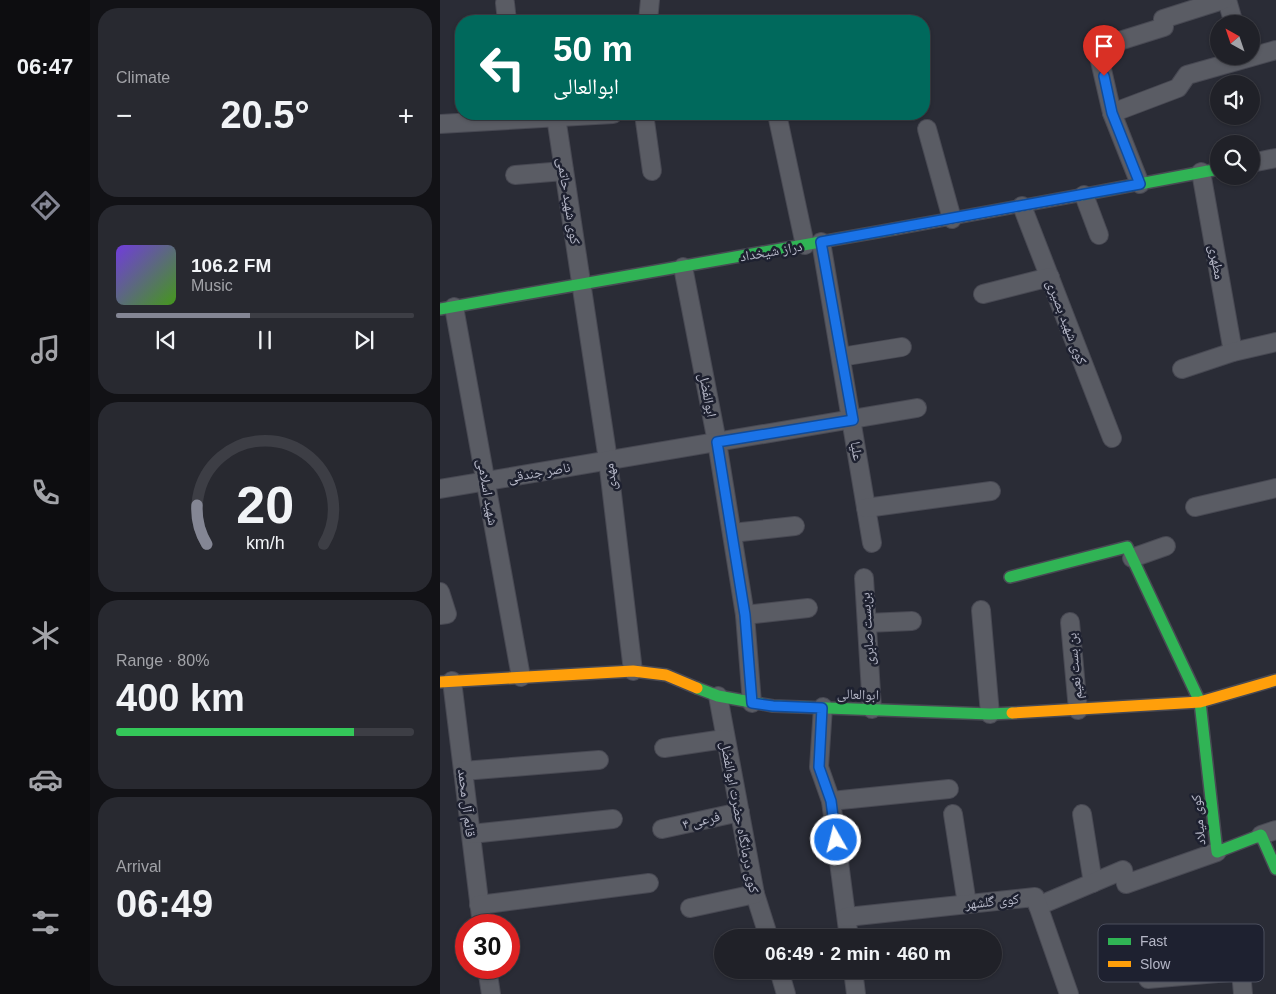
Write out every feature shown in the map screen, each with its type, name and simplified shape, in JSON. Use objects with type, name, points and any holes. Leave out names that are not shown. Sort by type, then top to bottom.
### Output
[{"type":"street","points":[[649,15],[650,0]]},
{"type":"street","points":[[1140,184],[1112,113],[1097,48],[1164,27],[1163,19],[1223,0]]},
{"type":"street","points":[[1228,0],[1232,15]]},
{"type":"street","points":[[505,3],[506,15]]},
{"type":"street","points":[[1260,54],[1276,50]]},
{"type":"street","points":[[1112,113],[1178,88],[1187,76],[1222,65]]},
{"type":"street","points":[[440,124],[483,120]]},
{"type":"street","name":"کوی شهید حاتمی","points":[[556,120],[582,285]]},
{"type":"street","points":[[645,120],[652,171]]},
{"type":"street","name":"علیا","points":[[779,120],[813,243],[841,357],[872,543]]},
{"type":"street","points":[[927,129],[952,218]]},
{"type":"street","points":[[1260,161],[1276,158]]},
{"type":"street","points":[[515,175],[564,170]]},
{"type":"street","name":"دراز شیخداد","points":[[447,308],[1084,195],[1210,170]]},
{"type":"street","name":"مطهری","points":[[1201,172],[1233,352]]},
{"type":"street","points":[[1084,195],[1099,234]]},
{"type":"street","name":"کوی شهید بصیری","points":[[1022,206],[1112,438]]},
{"type":"street","name":"ابوالفضل","points":[[683,266],[717,442],[745,615],[752,703]]},
{"type":"street","points":[[983,294],[1050,277]]},
{"type":"street","name":"مهدی","points":[[582,285],[608,460],[633,671]]},
{"type":"street","name":"شهید اسلامی","points":[[447,308],[486,480],[521,677]]},
{"type":"street","points":[[1182,369],[1233,352],[1276,342]]},
{"type":"street","points":[[841,357],[902,347]]},
{"type":"street","name":"ناصر جندقی","points":[[440,490],[486,480],[918,408]]},
{"type":"street","points":[[1195,507],[1276,488]]},
{"type":"street","points":[[866,508],[991,491]]},
{"type":"street","points":[[732,533],[795,526]]},
{"type":"street","points":[[1010,577],[1127,547],[1132,558],[1166,546]]},
{"type":"street","name":"کوی میلاد","points":[[1132,558],[1200,702],[1217,852],[1269,832],[1276,869]]},
{"type":"street","name":"بن‌بست صابری","points":[[864,578],[872,709]]},
{"type":"street","points":[[440,592],[447,614],[440,615]]},
{"type":"street","points":[[745,615],[808,608]]},
{"type":"street","points":[[981,610],[990,714]]},
{"type":"street","points":[[867,623],[912,621]]},
{"type":"street","name":"بن بست نعیم","points":[[1070,622],[1078,710]]},
{"type":"street","name":"ابوالعالی","points":[[446,682],[633,671],[666,675],[718,696],[773,706],[990,714],[1200,702],[1276,680]]},
{"type":"street","name":"قائم آل محمد","points":[[446,682],[463,771],[481,914]]},
{"type":"street","name":"کوی درمانگاه حضرت ابوالفضل","points":[[718,696],[724,739],[755,894],[766,929]]},
{"type":"street","points":[[822,708],[819,767],[831,801],[848,929]]},
{"type":"street","points":[[664,748],[724,739]]},
{"type":"street","points":[[463,771],[599,760]]},
{"type":"street","points":[[831,801],[948,789]]},
{"type":"street","name":"فرعی ۴","points":[[662,829],[740,812]]},
{"type":"street","points":[[952,814],[967,904]]},
{"type":"street","points":[[1082,814],[1094,883]]},
{"type":"street","points":[[471,834],[613,819]]},
{"type":"street","points":[[1038,906],[1123,870],[1126,884],[1217,852]]},
{"type":"street","points":[[480,905],[649,883]]},
{"type":"street","points":[[690,908],[755,894]]},
{"type":"street","name":"کوی گلشهر","points":[[847,917],[1035,897],[1069,994]]},
{"type":"street","points":[[488,979],[490,994]]},
{"type":"street","points":[[782,979],[786,994]]},
{"type":"street","points":[[854,979],[856,994]]},
{"type":"traffic: fast","points":[[1081,195],[1210,171]]},
{"type":"traffic: fast","points":[[440,309],[894,229]]},
{"type":"traffic: fast","points":[[1010,577],[1127,547],[1200,702],[1217,852],[1261,835],[1276,869]]},
{"type":"traffic: fast","points":[[697,688],[718,696],[773,706],[990,714],[1012,713]]},
{"type":"traffic: slow","points":[[894,229],[1081,195]]},
{"type":"traffic: slow","points":[[440,682],[633,671],[666,675],[697,688]]},
{"type":"traffic: slow","points":[[1012,713],[1200,702],[1276,680]]},
{"type":"route","points":[[836,840],[831,801],[819,767],[822,708],[752,703],[745,615],[717,442],[853,420],[821,242],[1140,184],[1112,113],[1104,76]]}]
